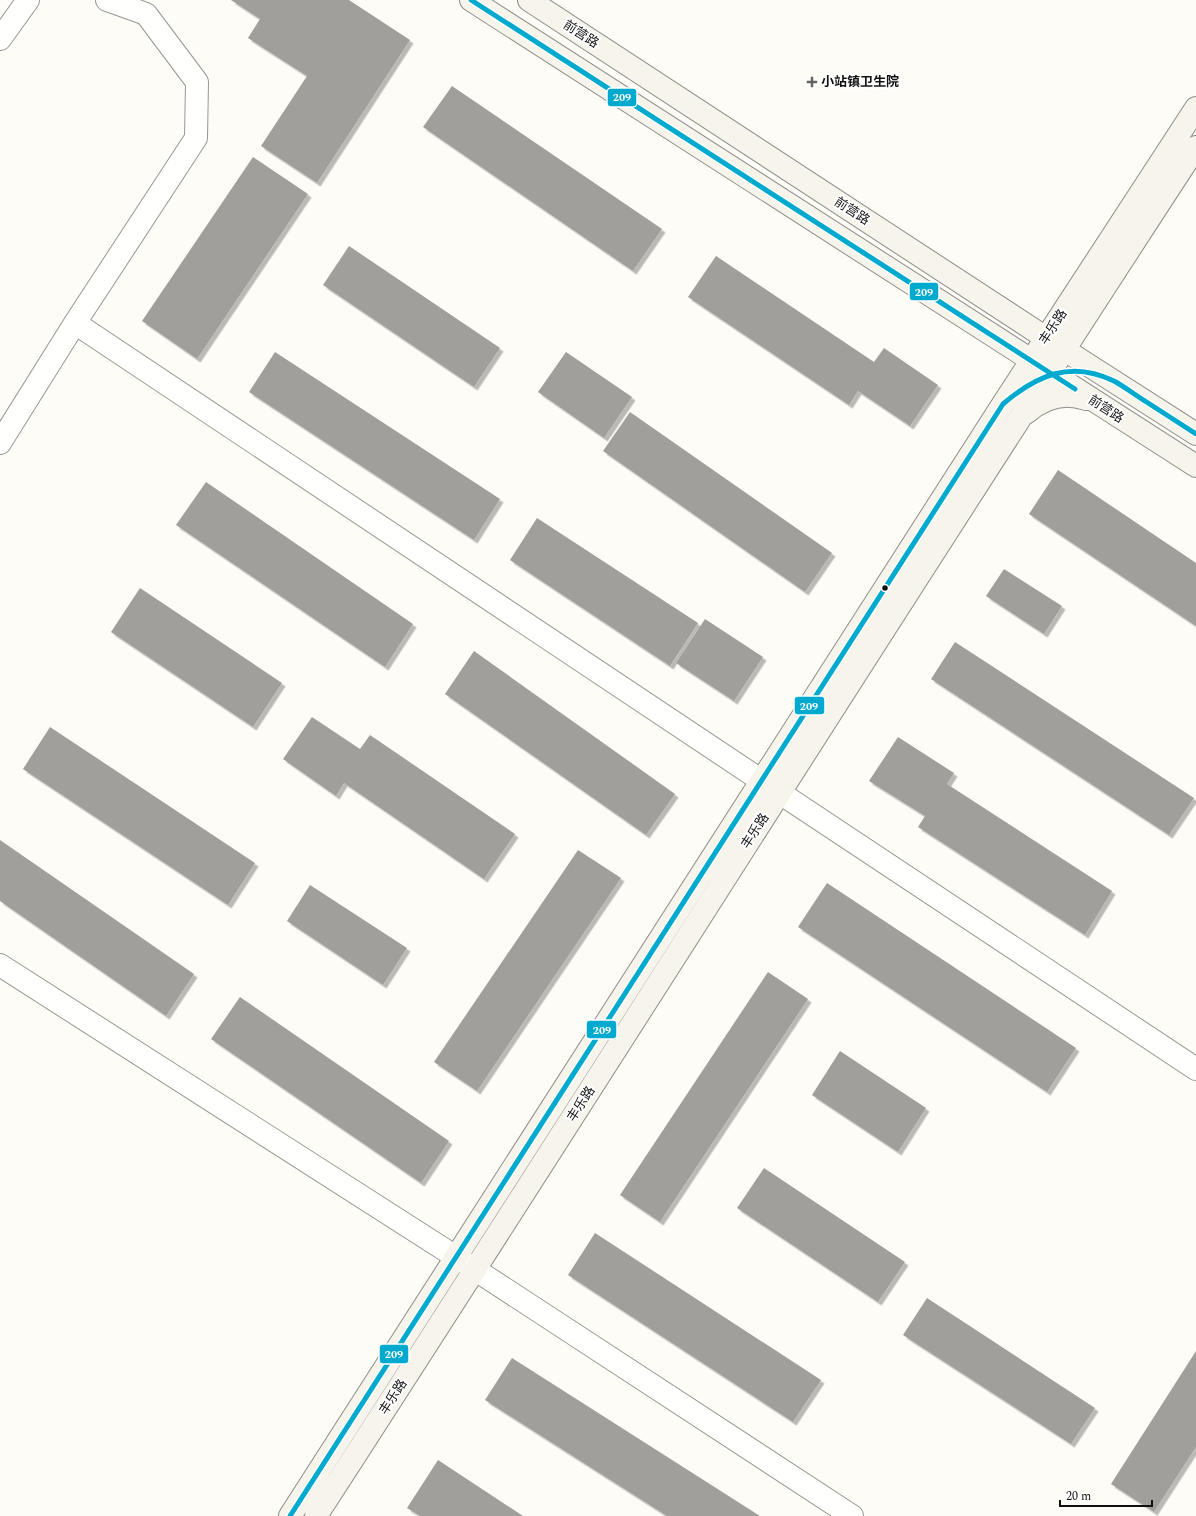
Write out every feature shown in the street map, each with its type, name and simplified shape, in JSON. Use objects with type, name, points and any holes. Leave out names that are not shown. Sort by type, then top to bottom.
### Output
[{"type":"street","points":[[0,39],[28,0]]},
{"type":"street","points":[[0,444],[75,323],[196,138],[197,82],[150,7],[107,0]]},
{"type":"street","name":"前营路","points":[[471,0],[1049,374],[1196,466]]},
{"type":"street","name":"前营路","points":[[529,0],[1055,344],[1196,434]]},
{"type":"street","name":"丰乐路","points":[[316,1516],[1049,374],[1055,344],[1196,108]]},
{"type":"street","name":"丰乐路","points":[[290,1516],[1031,361],[1055,344],[1196,147]]},
{"type":"street","points":[[75,323],[762,782],[1196,1069]]},
{"type":"street","points":[[1003,404],[1027,385],[1049,374],[1061,371],[1082,371],[1112,380]]},
{"type":"street","points":[[1020,417],[1040,402],[1061,395],[1080,397],[1096,403]]},
{"type":"street","points":[[0,965],[456,1257],[852,1516]]},
{"type":"building","points":[[231,0],[349,0],[410,40],[317,183],[261,146],[307,76],[248,38],[260,19]]},
{"type":"building","points":[[452,86],[662,229],[633,271],[423,127]]},
{"type":"building","points":[[253,157],[308,194],[197,359],[142,321]]},
{"type":"building","points":[[349,246],[500,348],[474,387],[323,285]]},
{"type":"building","points":[[716,256],[874,362],[884,348],[938,385],[910,426],[858,391],[849,405],[688,297]]},
{"type":"building","points":[[275,352],[500,499],[474,540],[249,392]]},
{"type":"building","points":[[566,352],[632,397],[604,438],[538,392]]},
{"type":"building","points":[[630,412],[832,553],[805,592],[603,451]]},
{"type":"building","points":[[1058,470],[1196,563],[1196,626],[1029,514]]},
{"type":"building","points":[[206,482],[413,624],[385,667],[176,525]]},
{"type":"building","points":[[537,518],[698,623],[670,666],[510,560]]},
{"type":"building","points":[[1004,569],[1062,606],[1044,634],[986,596]]},
{"type":"building","points":[[140,588],[282,683],[253,727],[111,632]]},
{"type":"building","points":[[705,619],[763,657],[734,701],[676,663]]},
{"type":"building","points":[[955,642],[1194,798],[1169,835],[931,679]]},
{"type":"building","points":[[474,651],[675,794],[646,835],[445,694]]},
{"type":"building","points":[[312,717],[360,749],[370,735],[515,834],[484,879],[344,783],[336,796],[283,759]]},
{"type":"building","points":[[50,727],[255,863],[228,905],[23,769]]},
{"type":"building","points":[[898,737],[954,773],[947,784],[1112,891],[1085,935],[918,827],[925,816],[869,781]]},
{"type":"building","points":[[0,840],[194,974],[166,1016],[0,901]]},
{"type":"building","points":[[578,850],[621,878],[477,1091],[434,1062]]},
{"type":"building","points":[[827,883],[1076,1048],[1047,1092],[798,927]]},
{"type":"building","points":[[310,885],[407,948],[383,985],[287,921]]},
{"type":"building","points":[[768,972],[808,999],[660,1222],[620,1195]]},
{"type":"building","points":[[240,997],[449,1141],[421,1183],[211,1039]]},
{"type":"building","points":[[840,1051],[926,1108],[898,1152],[812,1095]]},
{"type":"building","points":[[764,1168],[905,1262],[878,1302],[737,1208]]},
{"type":"building","points":[[595,1233],[821,1380],[793,1422],[568,1275]]},
{"type":"building","points":[[927,1298],[1095,1408],[1071,1444],[903,1335]]},
{"type":"building","points":[[1196,1351],[1196,1447],[1154,1512],[1111,1484]]},
{"type":"building","points":[[512,1358],[760,1516],[667,1516],[485,1400]]},
{"type":"building","points":[[438,1460],[523,1516],[420,1516],[407,1508]]},
{"type":"transit line","name":"209","points":[[471,0],[1075,389]]},
{"type":"transit line","name":"209","points":[[290,1516],[1003,404],[1029,385],[1042,378],[1069,371],[1083,372],[1098,375],[1114,381],[1196,434]]},
{"type":"place","name":"小站镇卫生院","points":[[812,82]]}]
